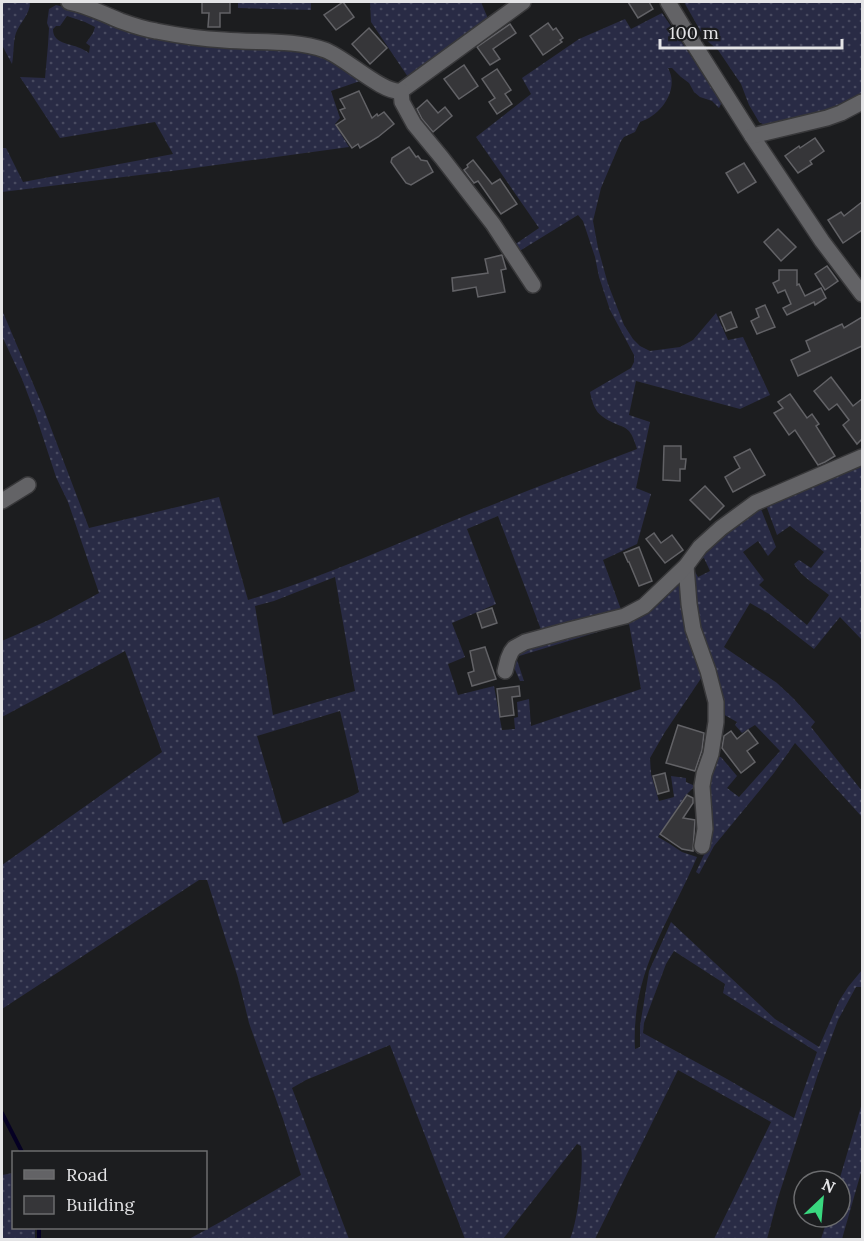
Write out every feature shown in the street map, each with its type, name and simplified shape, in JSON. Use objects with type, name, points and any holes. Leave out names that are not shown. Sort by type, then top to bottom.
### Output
[{"type":"street","points":[[69,2],[81,4],[121,21],[156,31],[223,40],[287,42],[311,46],[339,57],[395,92],[401,91],[523,2]]},
{"type":"street","points":[[668,2],[760,134],[822,241],[862,294]]},
{"type":"street","points":[[401,91],[402,102],[414,124],[493,224],[533,285]]},
{"type":"street","points":[[760,134],[841,113],[862,102]]},
{"type":"street","points":[[505,671],[514,648],[540,637],[625,616],[644,606],[686,566],[700,547],[755,503],[862,457]]},
{"type":"street","points":[[2,501],[28,486]]},
{"type":"street","points":[[686,566],[693,630],[708,671],[716,702],[716,722],[711,754],[702,786],[705,829],[702,846]]},
{"type":"shaded area","points":[[2,2],[30,2],[28,11],[15,36],[12,64],[2,45]]},
{"type":"shaded area","points":[[238,2],[311,2],[311,10],[238,8]]},
{"type":"shaded area","points":[[370,2],[481,2],[489,21],[408,77],[371,22]]},
{"type":"shaded area","points":[[684,2],[862,2],[862,99],[851,105],[768,127],[759,122],[741,84],[718,50],[705,39]]},
{"type":"shaded area","points":[[56,5],[168,39],[196,45],[286,47],[325,55],[363,80],[331,91],[340,118],[335,124],[349,147],[2,192],[2,148],[6,148],[23,182],[173,154],[155,122],[60,138],[20,77],[45,78],[49,9]],"holes":[[[67,16],[95,27],[86,43],[90,46],[89,53],[62,42],[54,34],[53,29],[60,26]]]},
{"type":"shaded area","points":[[662,13],[722,102],[719,108],[712,101],[700,97],[689,83],[672,68],[668,68],[672,84],[666,101],[655,114],[640,122],[635,132],[621,141],[601,188],[593,221],[608,284],[624,325],[640,346],[650,351],[680,347],[693,340],[716,313],[728,340],[743,337],[770,395],[740,409],[636,381],[629,415],[650,422],[636,488],[651,494],[637,544],[603,560],[623,615],[591,621],[543,635],[498,516],[467,529],[496,604],[452,623],[465,657],[448,664],[458,695],[494,686],[502,730],[515,729],[514,718],[518,717],[517,702],[529,699],[531,726],[641,689],[629,624],[516,657],[524,681],[520,681],[512,663],[516,652],[521,647],[536,641],[632,618],[677,579],[683,578],[691,632],[706,671],[650,758],[651,774],[659,801],[674,797],[671,776],[686,778],[686,782],[693,785],[658,837],[682,852],[697,857],[645,972],[635,1021],[635,1049],[640,1047],[640,1026],[649,971],[671,922],[775,1019],[819,1047],[839,1001],[862,970],[862,987],[856,987],[838,1020],[818,1074],[767,1239],[714,1239],[771,1122],[678,1070],[595,1239],[570,1239],[576,1220],[581,1179],[581,1146],[577,1144],[503,1239],[465,1239],[390,1045],[292,1088],[349,1239],[189,1239],[301,1175],[249,1023],[238,978],[207,880],[199,880],[2,1009],[2,865],[162,752],[125,651],[2,717],[2,641],[51,619],[99,593],[36,416],[2,336],[2,310],[43,407],[89,528],[219,497],[248,600],[329,572],[506,499],[637,449],[629,431],[601,415],[595,408],[590,392],[631,368],[634,355],[610,310],[583,221],[578,215],[518,252],[514,245],[539,228],[476,137],[531,94],[522,78],[579,39],[625,19],[631,29]],"holes":[[[335,577],[355,691],[273,715],[255,606]],[[340,711],[359,792],[283,824],[257,736]],[[674,951],[725,984],[723,993],[817,1052],[794,1118],[643,1033],[644,1023],[666,964]]]},
{"type":"shaded area","points":[[859,463],[862,467],[862,640],[840,617],[814,649],[769,614],[750,603],[724,647],[777,683],[815,722],[811,727],[862,791],[862,817],[795,743],[774,773],[714,846],[699,874],[696,872],[708,846],[708,790],[716,757],[721,757],[737,776],[727,788],[739,797],[780,751],[755,725],[742,733],[735,725],[737,722],[721,713],[698,637],[691,565],[698,577],[710,571],[704,558],[697,561],[696,559],[753,508],[761,509],[776,547],[768,556],[758,541],[743,552],[764,580],[759,585],[807,625],[829,595],[805,577],[794,564],[799,560],[811,568],[824,552],[790,526],[777,535],[767,508],[770,501]]},
{"type":"shaded area","points":[[862,1103],[862,1169],[852,1204],[852,1169],[843,1169]]},
{"type":"shaded area","points":[[12,1173],[12,1229],[35,1229],[35,1239],[2,1239],[2,1175]]},
{"type":"shaded area","points":[[824,1229],[845,1229],[842,1239],[821,1239]]},
{"type":"building","points":[[202,2],[230,2],[230,13],[220,13],[220,27],[208,27],[209,13],[202,13]]},
{"type":"building","points":[[343,2],[354,17],[336,30],[324,15]]},
{"type":"building","points":[[628,2],[649,2],[653,9],[638,18]]},
{"type":"building","points":[[548,23],[553,30],[556,28],[563,38],[560,40],[562,42],[543,55],[530,36]]},
{"type":"building","points":[[510,24],[516,33],[493,49],[500,59],[490,65],[477,47]]},
{"type":"building","points":[[369,28],[387,48],[370,64],[352,44]]},
{"type":"building","points":[[464,65],[478,86],[459,99],[444,79]]},
{"type":"building","points":[[497,69],[511,90],[505,94],[512,104],[497,114],[489,102],[495,98],[482,79]]},
{"type":"building","points":[[359,91],[372,118],[384,112],[394,124],[360,148],[358,144],[352,148],[336,125],[345,119],[340,110],[345,108],[340,99]]},
{"type":"building","points":[[427,100],[438,113],[445,107],[452,116],[433,132],[417,109]]},
{"type":"building","points":[[815,138],[824,151],[810,161],[812,164],[798,173],[785,156]]},
{"type":"building","points":[[409,147],[416,157],[427,161],[433,172],[411,185],[406,183],[391,162],[392,158]]},
{"type":"building","points":[[473,160],[492,184],[500,179],[517,204],[501,214],[478,181],[474,183],[464,170]]},
{"type":"building","points":[[744,163],[756,182],[738,193],[726,173]]},
{"type":"building","points":[[862,202],[862,230],[843,243],[828,220],[841,212],[844,216]]},
{"type":"building","points":[[778,229],[796,247],[781,261],[764,242]]},
{"type":"building","points":[[502,255],[506,269],[501,270],[505,292],[478,297],[476,287],[453,291],[452,278],[488,273],[485,259]]},
{"type":"building","points":[[827,266],[838,281],[825,290],[815,274]]},
{"type":"building","points":[[779,270],[797,270],[797,285],[799,284],[805,296],[821,288],[826,298],[815,305],[814,302],[787,315],[783,308],[791,304],[785,290],[778,293],[773,283],[779,280]]},
{"type":"building","points":[[765,305],[775,327],[757,334],[751,321],[759,317],[756,309]]},
{"type":"building","points":[[731,312],[737,327],[726,331],[720,317]]},
{"type":"building","points":[[862,317],[862,346],[798,376],[791,360],[810,351],[806,341],[842,324],[844,328]]},
{"type":"building","points":[[831,377],[853,406],[862,399],[862,439],[857,444],[843,425],[849,420],[837,404],[829,410],[814,391]]},
{"type":"building","points":[[790,394],[807,418],[812,414],[819,424],[816,426],[835,456],[818,465],[795,430],[789,435],[774,413],[783,408],[778,402]]},
{"type":"building","points":[[664,446],[681,446],[681,459],[686,459],[685,469],[680,469],[680,481],[663,480]]},
{"type":"building","points":[[750,449],[765,475],[733,492],[725,477],[740,468],[734,457]]},
{"type":"building","points":[[705,486],[724,506],[710,520],[690,500]]},
{"type":"building","points":[[654,533],[661,543],[672,535],[683,550],[665,563],[646,539]]},
{"type":"building","points":[[639,547],[652,581],[639,586],[624,553]]},
{"type":"building","points":[[492,608],[497,623],[482,628],[477,613]]},
{"type":"building","points":[[485,647],[496,679],[472,686],[468,673],[474,671],[470,651]]},
{"type":"building","points":[[519,686],[520,696],[512,697],[514,715],[500,717],[497,689]]},
{"type":"building","points":[[678,725],[704,733],[702,750],[695,771],[666,763]]},
{"type":"building","points":[[748,730],[758,743],[747,751],[755,762],[741,773],[722,748],[724,736],[731,731],[737,739]]},
{"type":"building","points":[[665,773],[669,791],[658,794],[653,776]]},
{"type":"building","points":[[687,795],[693,798],[693,803],[683,818],[695,820],[693,851],[682,849],[660,834]]},
{"type":"waterway","points":[[2,1113],[21,1151]]},
{"type":"waterway","points":[[39,1229],[39,1240]]}]
